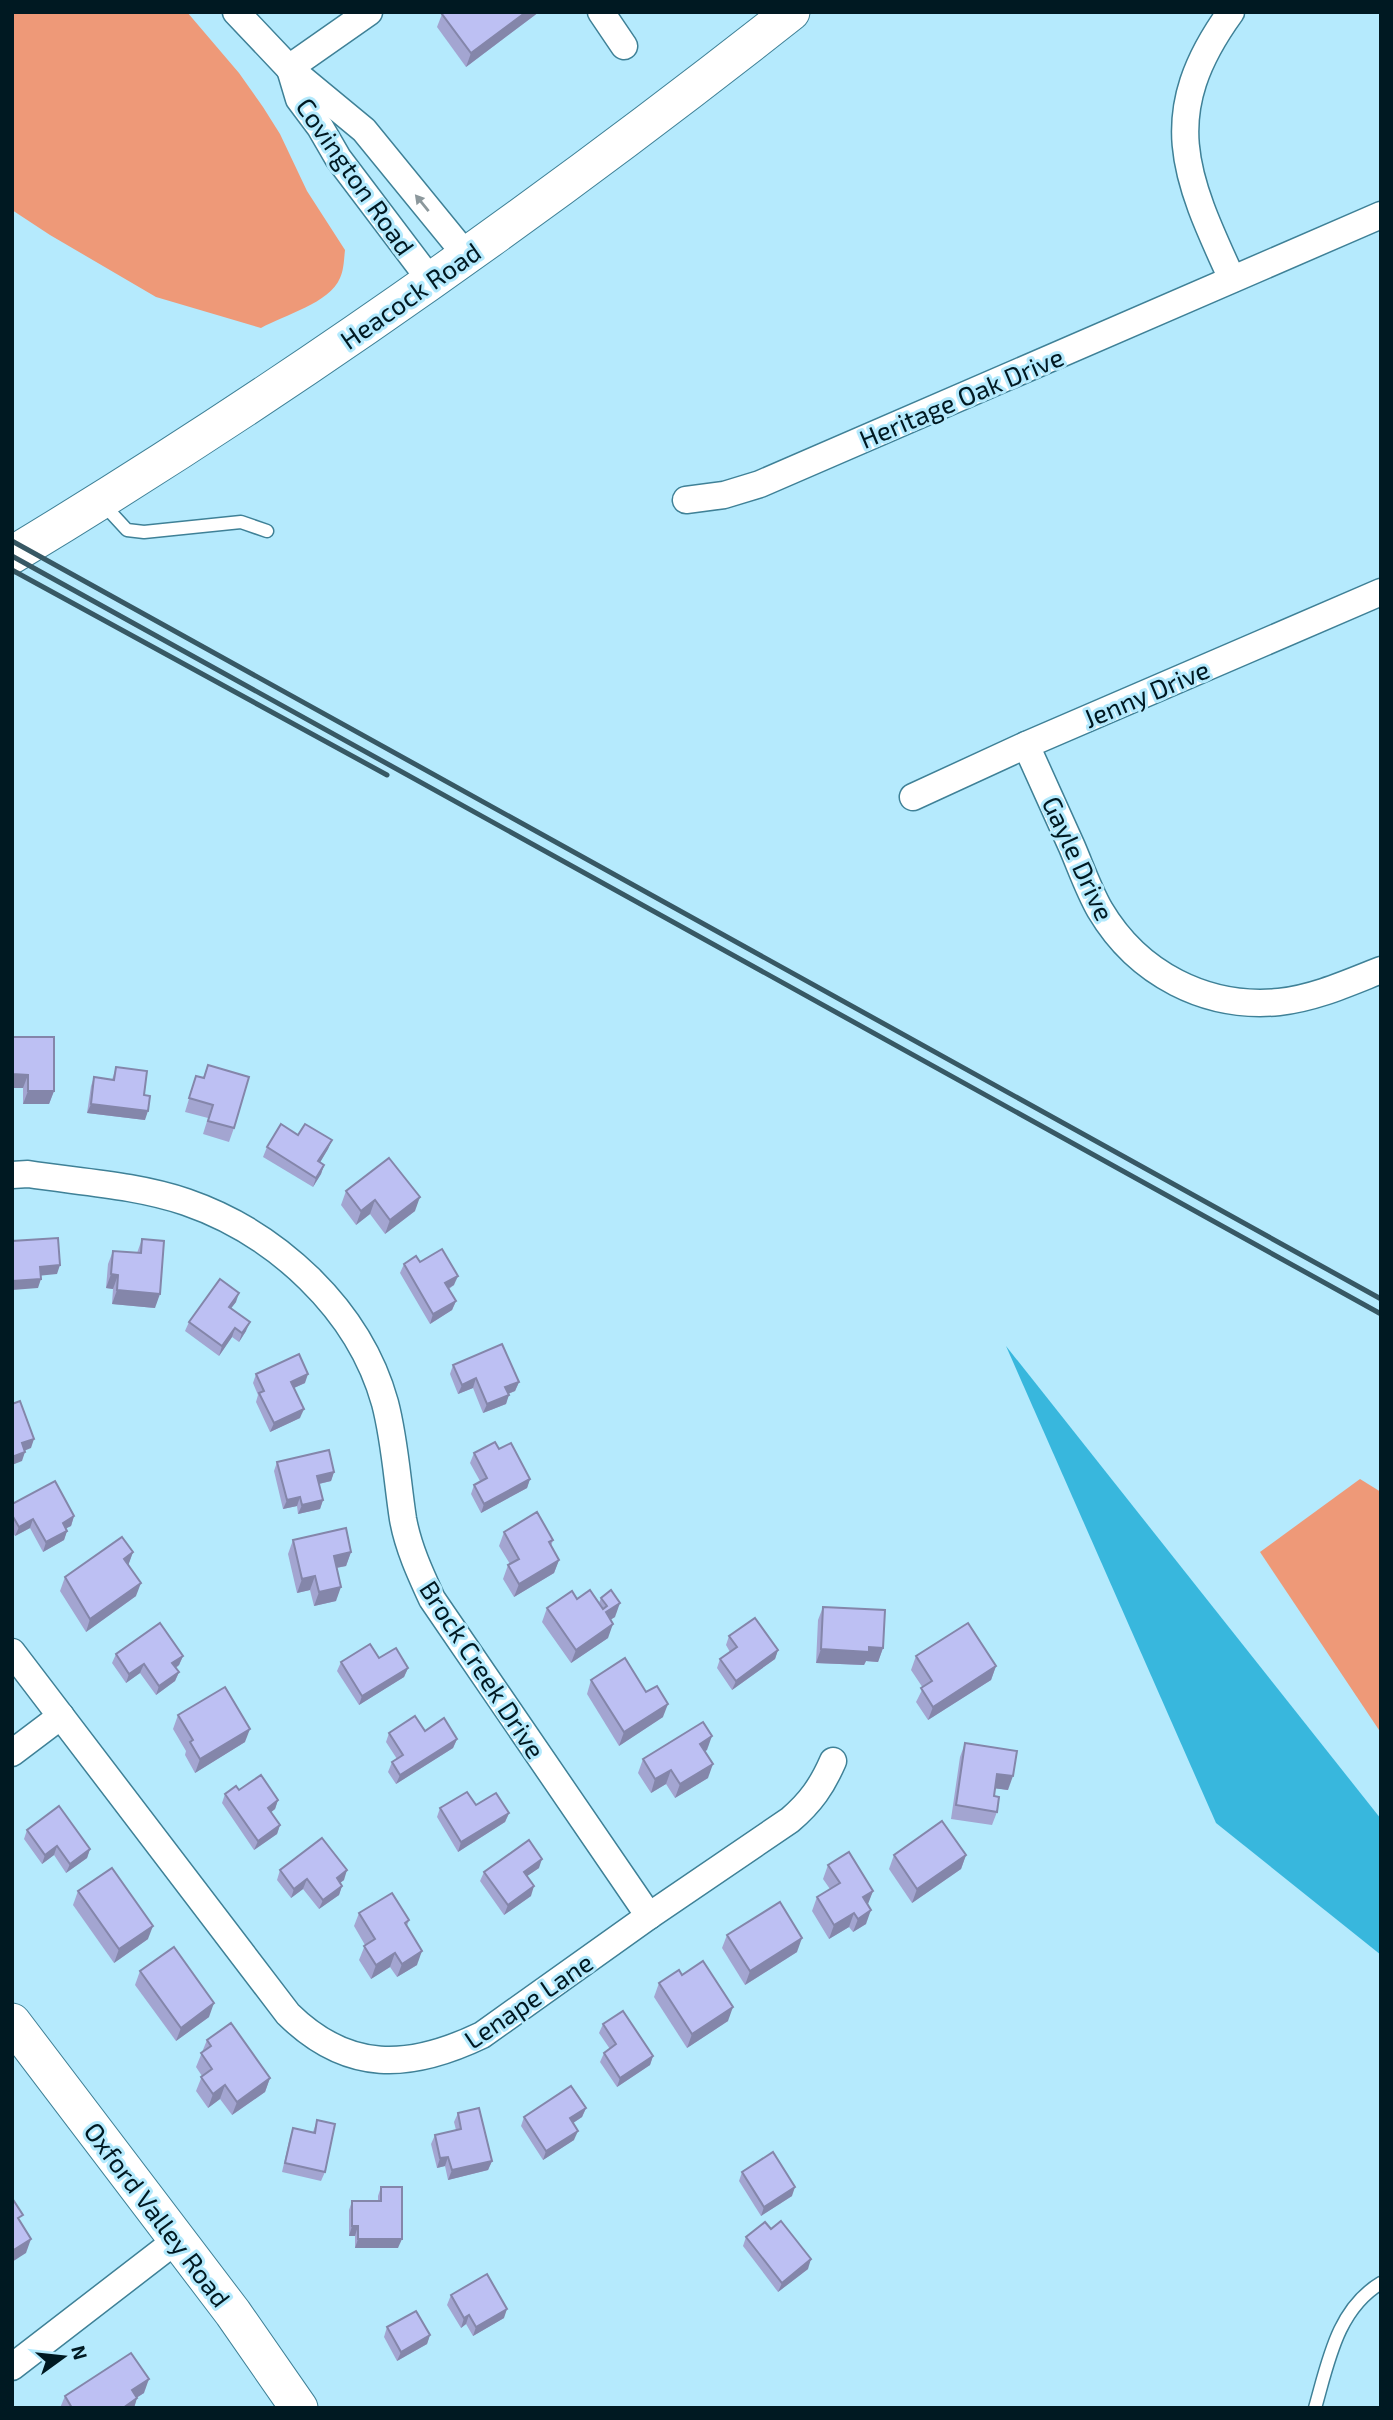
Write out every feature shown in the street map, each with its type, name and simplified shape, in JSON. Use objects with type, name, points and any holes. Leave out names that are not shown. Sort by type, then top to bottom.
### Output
[{"type":"main road","name":"Heacock Road","points":[[12,555],[308,367],[573,180],[791,12]]},
{"type":"main road","name":"Oxford Valley Road","points":[[12,2022],[177,2239],[299,2408]]},
{"type":"street","name":"Covington Road","points":[[236,12],[289,68],[364,130],[466,255]]},
{"type":"street","points":[[289,68],[369,12]]},
{"type":"street","points":[[601,12],[624,46]]},
{"type":"street","points":[[1231,12],[1213,37],[1197,67],[1188,103],[1185,130],[1186,156],[1194,191],[1232,279]]},
{"type":"street","name":"Covington Road","points":[[289,68],[299,99],[338,158],[431,281]]},
{"type":"street","name":"Heritage Oak Drive","points":[[686,500],[724,495],[760,485],[1381,215]]},
{"type":"street","name":"Jenny Drive","points":[[913,797],[1026,745],[1381,592]]},
{"type":"street","name":"Gayle Drive","points":[[1026,745],[1099,909],[1129,950],[1157,972],[1194,992],[1250,1003],[1281,1002],[1318,994],[1381,970]]},
{"type":"street","name":"Brock Creek Drive","points":[[12,1175],[28,1174],[151,1193],[187,1203],[259,1239],[299,1271],[336,1308],[373,1368],[384,1401],[393,1436],[404,1521],[415,1562],[432,1599],[649,1916]]},
{"type":"street","points":[[12,1652],[61,1716],[12,1753]]},
{"type":"street","name":"Lenape Lane","points":[[61,1716],[288,2014],[324,2043],[350,2054],[375,2059],[401,2060],[430,2056],[454,2049],[482,2035],[809,1804],[822,1786],[833,1761]]},
{"type":"street","points":[[12,2367],[177,2239]]},
{"type":"lane","points":[[100,501],[127,530],[144,533],[241,522],[267,531]]},
{"type":"lane","points":[[1315,2408],[1334,2343],[1353,2306],[1381,2283]]},
{"type":"shaded area","points":[[12,12],[187,12],[239,73],[263,107],[280,134],[307,191],[345,250],[342,271],[335,287],[317,301],[261,328],[156,297],[12,210]]},
{"type":"shaded area","points":[[1360,1479],[1381,1492],[1381,1733],[1260,1552]]},
{"type":"water","points":[[1006,1346],[1381,1819],[1381,1955],[1216,1823]]},
{"type":"building","points":[[526,12],[471,53],[442,14]]},
{"type":"building","points":[[13,1037],[54,1037],[54,1091],[28,1091],[28,1075],[12,1074]]},
{"type":"building","points":[[208,1065],[249,1077],[234,1128],[208,1121],[213,1105],[189,1098],[196,1076],[204,1078]]},
{"type":"building","points":[[116,1067],[147,1071],[144,1095],[150,1096],[148,1111],[91,1104],[94,1077],[114,1080]]},
{"type":"building","points":[[281,1124],[298,1135],[305,1124],[332,1140],[318,1161],[324,1165],[316,1178],[267,1147]]},
{"type":"building","points":[[389,1158],[420,1197],[390,1220],[375,1200],[361,1211],[346,1191]]},
{"type":"building","points":[[58,1238],[60,1265],[40,1267],[41,1279],[12,1281],[12,1241]]},
{"type":"building","points":[[142,1239],[164,1241],[160,1294],[117,1290],[118,1275],[111,1274],[113,1251],[141,1253]]},
{"type":"building","points":[[442,1249],[458,1276],[445,1283],[456,1301],[433,1314],[404,1264],[416,1256],[420,1262]]},
{"type":"building","points":[[220,1279],[239,1293],[229,1307],[250,1322],[242,1333],[235,1328],[222,1346],[189,1322]]},
{"type":"building","points":[[502,1344],[519,1382],[505,1387],[509,1395],[487,1404],[476,1378],[462,1385],[453,1365]]},
{"type":"building","points":[[299,1354],[308,1374],[291,1382],[304,1409],[274,1423],[259,1393],[264,1391],[256,1374]]},
{"type":"building","points":[[20,1401],[34,1439],[22,1443],[25,1452],[12,1457],[12,1404]]},
{"type":"building","points":[[495,1442],[499,1449],[511,1443],[530,1479],[484,1504],[474,1485],[487,1478],[474,1453]]},
{"type":"building","points":[[329,1450],[334,1472],[317,1476],[323,1500],[302,1505],[300,1497],[287,1500],[277,1462]]},
{"type":"building","points":[[55,1481],[74,1516],[63,1523],[67,1531],[46,1542],[33,1519],[19,1527],[12,1515],[12,1504]]},
{"type":"building","points":[[537,1512],[553,1540],[549,1542],[559,1560],[519,1584],[508,1565],[519,1559],[504,1532]]},
{"type":"building","points":[[346,1528],[351,1552],[334,1556],[341,1587],[319,1592],[315,1576],[302,1579],[293,1540]]},
{"type":"building","points":[[122,1537],[133,1552],[124,1559],[141,1583],[90,1619],[65,1577]]},
{"type":"building","points":[[590,1590],[603,1609],[607,1606],[601,1598],[611,1590],[620,1603],[606,1612],[613,1624],[576,1650],[547,1608],[572,1591],[577,1599]]},
{"type":"building","points":[[823,1607],[885,1610],[883,1648],[869,1647],[869,1652],[821,1649]]},
{"type":"building","points":[[755,1618],[778,1650],[736,1681],[720,1659],[737,1647],[729,1636]]},
{"type":"building","points":[[160,1623],[183,1656],[172,1663],[179,1672],[159,1686],[144,1664],[129,1674],[116,1654]]},
{"type":"building","points":[[968,1623],[996,1666],[933,1707],[921,1688],[932,1681],[916,1656]]},
{"type":"building","points":[[370,1644],[379,1658],[396,1648],[408,1668],[362,1696],[341,1662]]},
{"type":"building","points":[[625,1658],[646,1692],[657,1686],[668,1704],[624,1732],[591,1680]]},
{"type":"building","points":[[225,1687],[250,1729],[200,1759],[190,1742],[193,1740],[178,1715]]},
{"type":"building","points":[[415,1716],[425,1731],[444,1718],[457,1739],[400,1775],[392,1762],[403,1755],[389,1733]]},
{"type":"building","points":[[703,1722],[712,1736],[700,1744],[713,1764],[680,1784],[671,1770],[655,1779],[643,1759]]},
{"type":"building","points":[[965,1743],[1017,1751],[1013,1776],[997,1774],[994,1796],[999,1797],[997,1812],[956,1805]]},
{"type":"building","points":[[261,1775],[278,1800],[268,1808],[280,1825],[258,1841],[225,1794],[236,1786],[239,1790]]},
{"type":"building","points":[[467,1792],[476,1805],[496,1793],[509,1813],[461,1842],[440,1808]]},
{"type":"building","points":[[59,1806],[90,1849],[70,1864],[57,1846],[45,1855],[27,1830]]},
{"type":"building","points":[[942,1821],[966,1855],[917,1889],[894,1855]]},
{"type":"building","points":[[322,1838],[347,1870],[337,1878],[342,1886],[323,1900],[307,1879],[294,1889],[280,1870]]},
{"type":"building","points":[[529,1840],[542,1859],[524,1872],[534,1886],[508,1905],[484,1872]]},
{"type":"building","points":[[849,1852],[873,1891],[863,1897],[871,1910],[858,1919],[854,1913],[834,1925],[817,1897],[840,1883],[828,1865]]},
{"type":"building","points":[[112,1868],[153,1926],[119,1949],[78,1891]]},
{"type":"building","points":[[392,1893],[409,1920],[405,1923],[422,1951],[402,1964],[395,1953],[376,1965],[364,1946],[375,1939],[359,1913]]},
{"type":"building","points":[[780,1902],[802,1938],[750,1971],[727,1935]]},
{"type":"building","points":[[174,1947],[214,2003],[181,2028],[140,1971]]},
{"type":"building","points":[[703,1961],[733,2007],[692,2034],[659,1983],[679,1970],[682,1975]]},
{"type":"building","points":[[623,2011],[653,2056],[620,2078],[604,2053],[616,2044],[603,2024]]},
{"type":"building","points":[[231,2023],[270,2078],[237,2102],[225,2085],[213,2094],[201,2077],[212,2069],[201,2053],[211,2046],[207,2040]]},
{"type":"building","points":[[571,2086],[586,2108],[570,2118],[578,2131],[546,2151],[524,2117]]},
{"type":"building","points":[[479,2108],[492,2161],[452,2170],[448,2157],[440,2158],[435,2135],[461,2129],[458,2113]]},
{"type":"building","points":[[317,2120],[335,2124],[325,2172],[285,2163],[293,2128],[315,2133]]},
{"type":"building","points":[[773,2152],[795,2187],[764,2207],[742,2172]]},
{"type":"building","points":[[381,2187],[402,2187],[402,2239],[358,2239],[358,2226],[352,2226],[352,2201],[381,2201]]},
{"type":"building","points":[[12,2198],[23,2215],[18,2218],[31,2239],[12,2251]]},
{"type":"building","points":[[781,2221],[811,2259],[782,2283],[746,2237],[765,2222],[771,2229]]},
{"type":"building","points":[[487,2274],[507,2309],[476,2327],[469,2315],[464,2318],[451,2295]]},
{"type":"building","points":[[416,2311],[430,2335],[401,2352],[387,2327]]},
{"type":"building","points":[[131,2353],[149,2379],[132,2390],[137,2398],[123,2408],[72,2408],[65,2396]]},
{"type":"railway","points":[[12,541],[1381,1299]]},
{"type":"railway","points":[[12,556],[1381,1314]]},
{"type":"railway","points":[[12,570],[387,775]]}]
